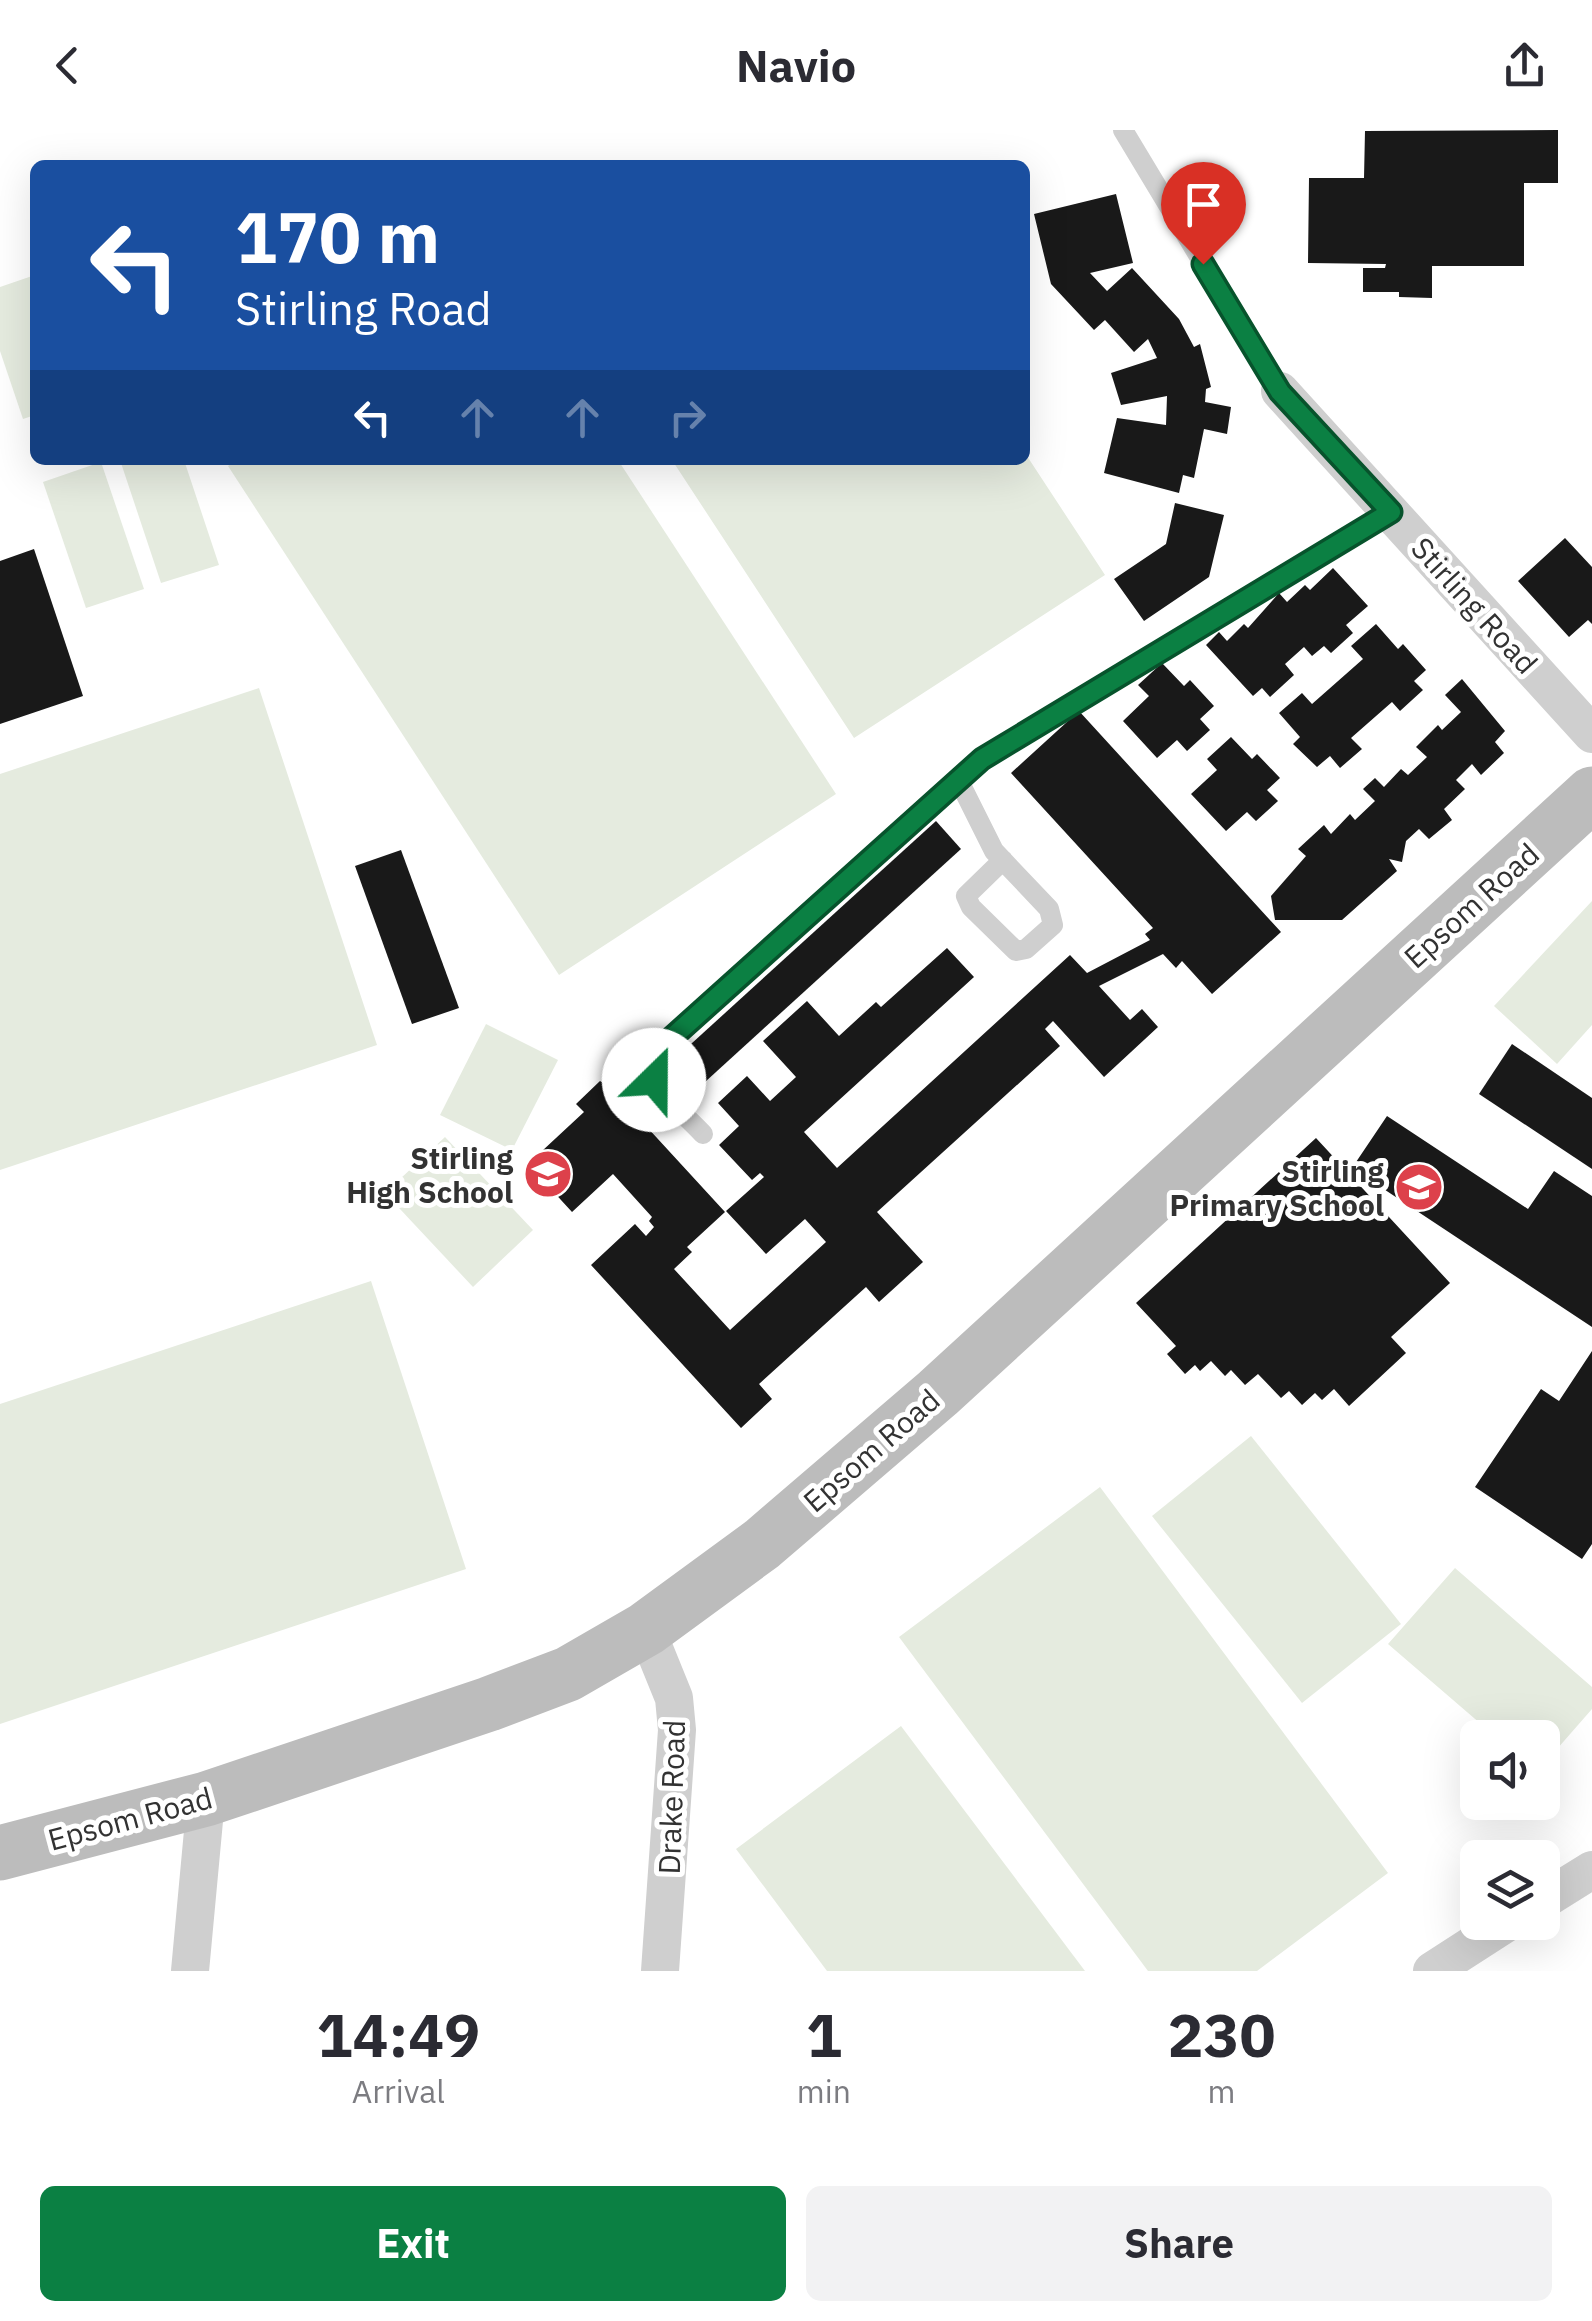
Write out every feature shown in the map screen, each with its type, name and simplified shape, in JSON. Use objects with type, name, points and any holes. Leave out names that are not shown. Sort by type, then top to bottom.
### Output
[{"type":"street","name":"Stirling Road","points":[[1280,392],[1592,734]]},
{"type":"street","name":"Epsom Road","points":[[0,1853],[206,1799],[568,1674],[646,1630],[762,1544],[938,1393],[1592,794]]},
{"type":"street","name":"Drake Road","points":[[646,1630],[674,1698],[677,1730],[660,1971]]},
{"type":"street","points":[[190,1971],[206,1799]]},
{"type":"street","points":[[1560,1890],[1592,1870]]},
{"type":"street","points":[[1432,1971],[1480,1940]]},
{"type":"lane","name":"Stirling Road","points":[[1123,130],[1280,392]]},
{"type":"lane","points":[[702,1134],[654,1080],[652,1065],[657,1051],[958,778],[982,759],[1391,512]]},
{"type":"lane","points":[[958,778],[1003,860],[1053,918],[1053,924],[1026,948],[1016,951],[971,908],[966,896],[1003,860]]},
{"type":"shaded area","points":[[30,277],[30,417],[23,419],[0,351],[0,287]]},
{"type":"shaded area","points":[[1030,461],[1105,575],[854,738],[675,465],[1030,465]]},
{"type":"shaded area","points":[[102,465],[144,589],[86,608],[43,482]]},
{"type":"shaded area","points":[[122,465],[186,465],[219,565],[161,583]]},
{"type":"shaded area","points":[[621,465],[836,794],[559,975],[228,466]]},
{"type":"shaded area","points":[[259,688],[377,1045],[0,1170],[0,774]]},
{"type":"shaded area","points":[[1592,901],[1592,1025],[1557,1064],[1494,1006]]},
{"type":"shaded area","points":[[486,1024],[558,1060],[512,1150],[440,1115]]},
{"type":"shaded area","points":[[445,1137],[533,1230],[473,1287],[385,1193]]},
{"type":"shaded area","points":[[371,1281],[466,1569],[0,1724],[0,1404]]},
{"type":"shaded area","points":[[1251,1436],[1401,1624],[1302,1703],[1152,1516]]},
{"type":"shaded area","points":[[1100,1487],[1388,1873],[1257,1971],[1148,1971],[899,1637]]},
{"type":"shaded area","points":[[1455,1568],[1592,1687],[1592,1709],[1560,1746],[1560,1720],[1476,1720],[1388,1644]]},
{"type":"shaded area","points":[[901,1726],[1085,1971],[827,1971],[736,1849]]},
{"type":"building","points":[[1558,130],[1558,183],[1524,183],[1524,266],[1432,266],[1432,298],[1399,297],[1399,292],[1363,292],[1363,268],[1385,268],[1386,264],[1308,263],[1309,178],[1364,178],[1365,131]]},
{"type":"building","points":[[1116,194],[1133,263],[1090,273],[1107,291],[1132,268],[1179,319],[1194,347],[1200,344],[1211,387],[1206,389],[1205,402],[1231,407],[1227,434],[1204,429],[1194,478],[1183,475],[1179,493],[1104,473],[1117,418],[1166,425],[1167,396],[1121,405],[1111,373],[1157,358],[1148,339],[1134,352],[1105,320],[1094,330],[1051,284],[1034,214]]},
{"type":"building","points":[[1175,503],[1224,515],[1209,577],[1144,621],[1114,579],[1166,544]]},
{"type":"building","points":[[1565,538],[1592,567],[1592,624],[1588,620],[1569,637],[1518,581]]},
{"type":"building","points":[[34,549],[83,696],[0,724],[0,561]]},
{"type":"building","points":[[1333,568],[1368,606],[1346,625],[1353,633],[1331,653],[1324,646],[1312,656],[1304,647],[1285,664],[1294,675],[1270,697],[1262,688],[1253,696],[1206,645],[1219,632],[1227,641],[1244,624],[1248,628],[1279,593],[1287,602],[1305,585],[1310,590]]},
{"type":"building","points":[[1376,624],[1398,649],[1403,644],[1426,670],[1414,681],[1423,690],[1400,711],[1392,702],[1351,738],[1362,749],[1340,768],[1330,756],[1317,767],[1293,744],[1300,737],[1279,713],[1302,693],[1312,704],[1363,659],[1351,646]]},
{"type":"building","points":[[1162,663],[1184,686],[1190,680],[1214,706],[1200,719],[1210,730],[1187,751],[1177,740],[1157,758],[1123,721],[1149,696],[1138,685]]},
{"type":"building","points":[[1462,679],[1505,731],[1495,742],[1504,753],[1481,775],[1472,764],[1456,780],[1465,789],[1444,809],[1452,820],[1429,839],[1419,829],[1406,841],[1402,862],[1389,859],[1397,871],[1342,920],[1275,920],[1271,896],[1306,856],[1298,849],[1324,825],[1331,834],[1350,814],[1355,820],[1375,801],[1363,789],[1375,778],[1384,787],[1401,769],[1408,775],[1427,757],[1416,747],[1438,725],[1442,730],[1461,712],[1445,695]]},
{"type":"building","points":[[1079,711],[1281,932],[1212,994],[1182,961],[1176,968],[1163,954],[1099,986],[1130,1020],[1142,1009],[1158,1027],[1104,1077],[1053,1021],[1045,1029],[1060,1046],[877,1212],[923,1262],[879,1302],[866,1287],[759,1384],[772,1399],[741,1428],[591,1265],[635,1224],[646,1236],[654,1227],[649,1221],[652,1217],[613,1174],[572,1212],[528,1164],[584,1112],[576,1104],[600,1081],[612,1089],[725,1212],[687,1247],[692,1252],[674,1269],[730,1330],[826,1242],[805,1219],[766,1254],[726,1211],[764,1177],[760,1173],[752,1180],[719,1145],[739,1126],[718,1103],[747,1076],[770,1101],[796,1077],[763,1041],[807,1001],[839,1036],[876,1002],[881,1007],[947,948],[974,977],[804,1132],[837,1168],[1070,955],[1087,973],[1150,940],[1145,934],[1153,928],[1011,773]]},
{"type":"building","points":[[1231,737],[1252,759],[1257,754],[1280,778],[1267,790],[1278,801],[1256,821],[1247,812],[1226,831],[1191,794],[1217,770],[1207,759]]},
{"type":"building","points":[[936,821],[961,849],[705,1082],[680,1054]]},
{"type":"building","points":[[401,850],[459,1008],[412,1024],[355,866]]},
{"type":"building","points":[[1512,1044],[1592,1098],[1592,1169],[1479,1094]]},
{"type":"building","points":[[1387,1116],[1528,1209],[1554,1171],[1592,1196],[1592,1327],[1352,1168]]},
{"type":"building","points":[[1316,1138],[1450,1283],[1391,1337],[1406,1353],[1349,1406],[1334,1389],[1322,1400],[1315,1393],[1302,1405],[1289,1391],[1281,1398],[1258,1374],[1245,1385],[1231,1370],[1225,1376],[1211,1361],[1200,1371],[1195,1365],[1185,1374],[1167,1354],[1176,1346],[1136,1303]]},
{"type":"building","points":[[1592,1351],[1592,1544],[1582,1559],[1475,1487],[1541,1389],[1559,1401]]},
{"type":"place","name":"Stirling High School","points":[[548,1174]]},
{"type":"place","name":"Stirling Primary School","points":[[1419,1187]]},
{"type":"route","points":[[654,1080],[652,1065],[657,1051],[982,759],[1391,512],[1280,392],[1203,264]]}]
